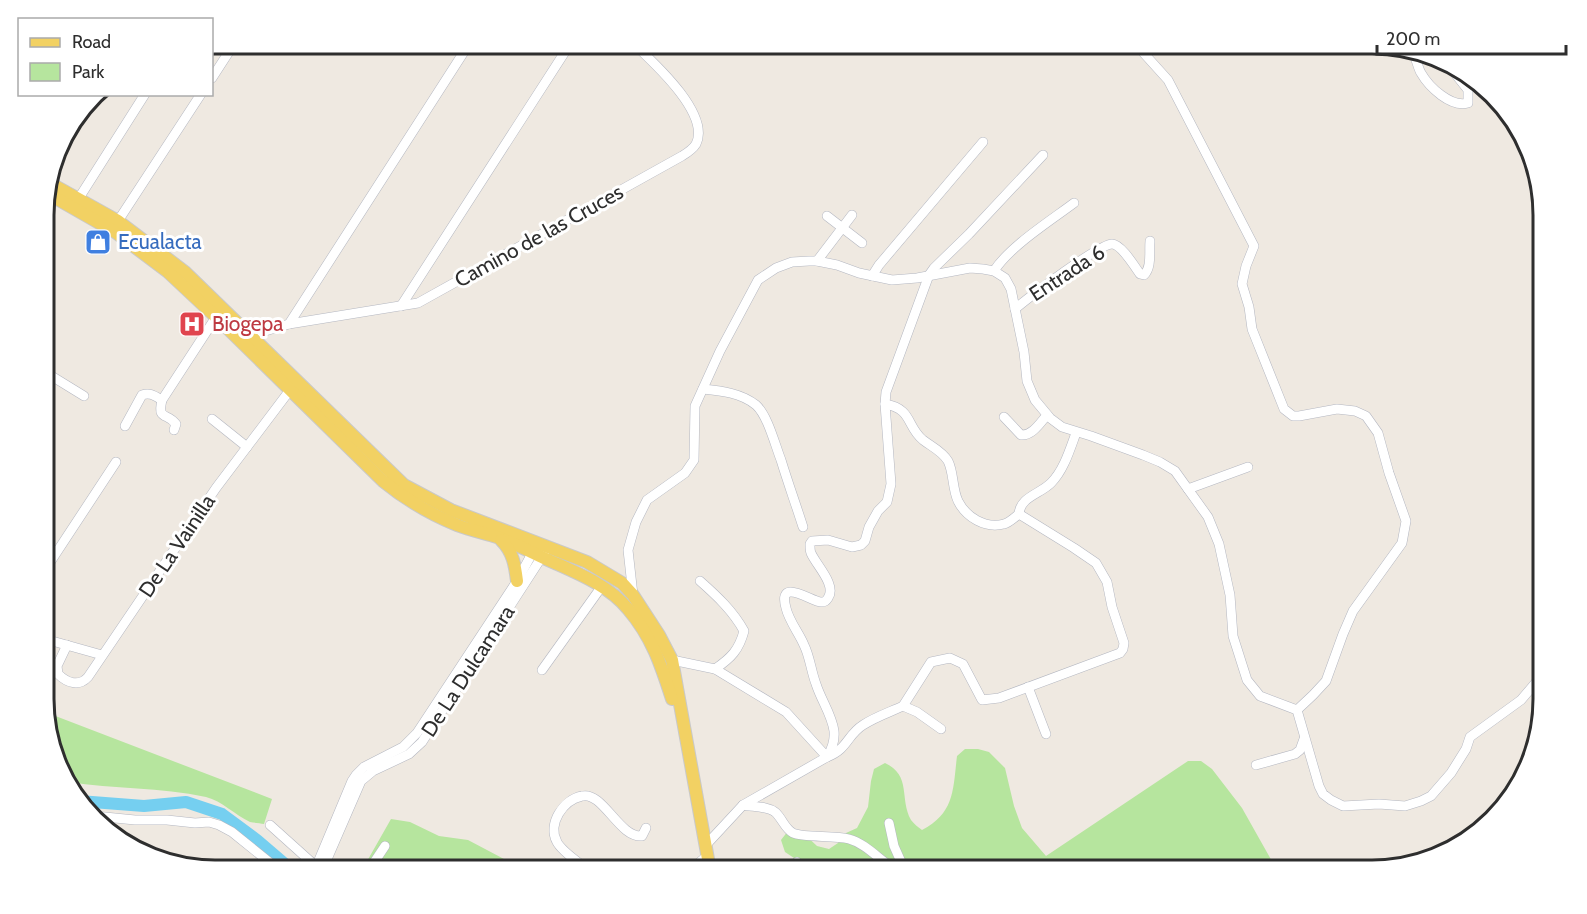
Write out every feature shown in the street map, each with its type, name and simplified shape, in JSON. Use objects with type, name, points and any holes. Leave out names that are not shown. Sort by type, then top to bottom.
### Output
[{"type":"main road","points":[[55,193],[79,198],[118,221],[185,272],[404,485],[451,510],[540,550],[602,586],[616,597],[628,609],[653,645],[685,737]]},
{"type":"main road","points":[[55,195],[115,232],[168,272],[382,481],[416,505],[458,525],[587,562],[622,583],[633,595],[659,635],[672,660],[708,858]]},
{"type":"main road","points":[[498,538],[511,551],[517,581]]},
{"type":"street","points":[[213,76],[228,54]]},
{"type":"street","points":[[289,324],[463,54]]},
{"type":"street","points":[[401,306],[564,54]]},
{"type":"street","name":"Camino de las Cruces","points":[[241,342],[252,335],[289,324],[418,303],[674,162],[695,146],[699,135],[698,128],[692,110],[665,73],[645,54]]},
{"type":"street","points":[[1145,54],[1168,80],[1254,246],[1242,284],[1249,307],[1252,329],[1284,409],[1293,416],[1336,409],[1355,411],[1366,416],[1378,433],[1406,521],[1402,543],[1353,611],[1326,681],[1297,710]]},
{"type":"street","points":[[1416,60],[1422,74],[1432,88],[1456,104],[1468,103],[1468,90],[1462,82]]},
{"type":"street","points":[[79,198],[144,96]]},
{"type":"street","points":[[118,221],[200,96]]},
{"type":"street","points":[[873,276],[879,265],[983,142]]},
{"type":"street","points":[[827,757],[833,745],[834,729],[816,684],[805,647],[786,608],[785,598],[787,594],[796,592],[819,602],[826,601],[830,597],[831,590],[825,574],[811,553],[812,541],[828,540],[852,547],[861,545],[865,541],[869,527],[878,511],[887,502],[891,484],[886,392],[930,275],[934,268],[1043,155]]},
{"type":"street","points":[[994,272],[1000,261],[1010,252],[1074,203]]},
{"type":"street","points":[[818,261],[852,215]]},
{"type":"street","points":[[827,216],[862,243]]},
{"type":"street","name":"Entrada 6","points":[[1015,309],[1078,263],[1111,244],[1120,248],[1140,274],[1144,275],[1149,266],[1150,241]]},
{"type":"street","points":[[628,609],[633,595],[628,550],[636,522],[647,500],[686,473],[694,460],[695,406],[720,351],[759,280],[776,268],[792,262],[818,261],[892,280],[983,268],[1005,278],[1011,289],[1024,352],[1027,381],[1035,400],[1047,415],[1062,427],[1160,462],[1175,471],[1208,517],[1219,544],[1230,595],[1233,636],[1247,680],[1260,696],[1297,710]]},
{"type":"street","points":[[174,430],[175,422],[161,414],[162,400],[216,317]]},
{"type":"street","points":[[54,378],[84,396]]},
{"type":"street","points":[[703,389],[730,392],[748,400],[762,412],[803,527]]},
{"type":"street","name":"De La Vainilla","points":[[67,645],[57,669],[58,674],[74,683],[84,682],[216,488],[290,390]]},
{"type":"street","points":[[125,426],[142,395],[150,394],[162,400]]},
{"type":"street","points":[[885,404],[896,406],[907,415],[922,439],[942,453],[951,467],[958,501],[967,515],[981,523],[992,525],[1005,524],[1019,514]]},
{"type":"street","points":[[1004,417],[1021,435],[1026,436],[1047,415]]},
{"type":"street","points":[[212,419],[247,447]]},
{"type":"street","points":[[1019,514],[1019,508],[1023,502],[1050,483],[1057,475],[1076,433]]},
{"type":"street","points":[[54,556],[116,462]]},
{"type":"street","points":[[1188,489],[1248,467]]},
{"type":"street","points":[[708,858],[743,805],[842,749],[862,725],[903,706],[931,662],[950,658],[963,664],[982,699],[999,698],[1120,653],[1124,643],[1112,607],[1107,582],[1096,563],[1019,514]]},
{"type":"street","name":"De La Dulcamara","points":[[319,860],[356,775],[364,767],[403,747],[417,733],[540,550]]},
{"type":"street","name":"De La Dulcamara","points":[[326,860],[361,780],[373,771],[409,754],[422,742],[540,550]]},
{"type":"street","points":[[700,581],[732,612],[744,631],[738,649],[715,669]]},
{"type":"street","points":[[542,670],[602,586]]},
{"type":"street","points":[[54,641],[102,655]]},
{"type":"street","points":[[672,660],[715,669],[786,712],[827,757]]},
{"type":"street","points":[[1297,710],[1304,739],[1323,794],[1343,806],[1379,804],[1406,806],[1431,796],[1451,773],[1470,737],[1521,700],[1533,686]]},
{"type":"street","points":[[1028,687],[1046,734]]},
{"type":"street","points":[[903,706],[917,712],[941,729]]},
{"type":"street","points":[[1256,765],[1295,754],[1300,750],[1304,739]]},
{"type":"street","points":[[576,860],[558,844],[553,833],[560,809],[572,800],[584,795],[591,796],[634,835],[642,836],[646,828]]},
{"type":"street","points":[[743,805],[769,809],[776,813],[787,828],[796,835],[850,839],[881,860]]},
{"type":"street","points":[[106,817],[190,823],[209,822],[232,832],[267,860]]},
{"type":"street","points":[[890,823],[894,846],[900,860]]},
{"type":"street","points":[[270,825],[308,860]]},
{"type":"street","points":[[376,860],[385,846]]},
{"type":"green space","points":[[55,716],[272,799],[264,824],[250,822],[206,797],[172,791],[78,783],[59,741]]},
{"type":"green space","points":[[965,749],[978,749],[989,752],[1005,768],[1022,828],[1046,856],[1188,761],[1201,761],[1212,769],[1242,808],[1271,860],[797,860],[785,852],[781,840],[788,831],[800,830],[817,846],[829,849],[846,833],[857,828],[868,807],[874,769],[885,763],[899,774],[911,820],[922,830],[941,816],[947,808],[953,789],[957,756]]},
{"type":"green space","points":[[391,819],[410,822],[439,836],[468,840],[504,859],[504,860],[368,860]]},
{"type":"waterway","points":[[91,802],[144,806],[186,802],[222,814],[280,860]]},
{"type":"place","name":"Ecualacta","points":[[98,242]]},
{"type":"place","name":"Biogepa","points":[[192,324]]}]
